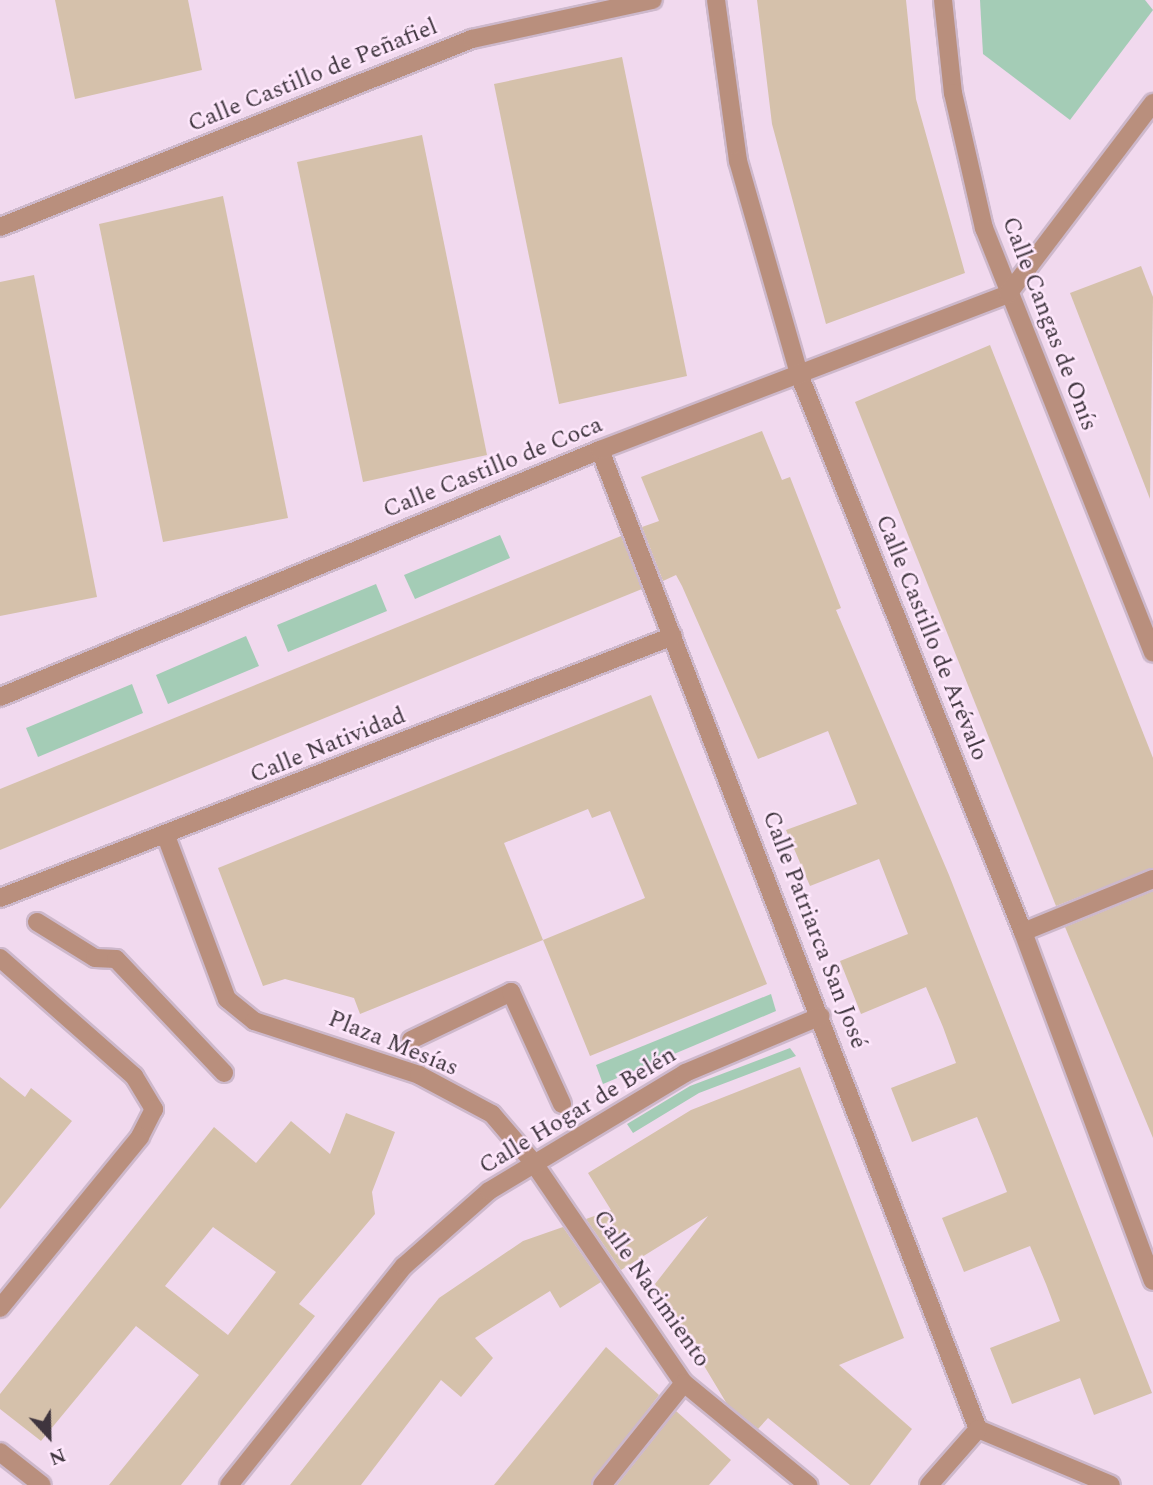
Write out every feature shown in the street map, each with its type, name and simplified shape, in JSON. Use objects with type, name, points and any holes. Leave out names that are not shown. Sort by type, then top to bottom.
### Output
[{"type":"street","name":"Calle Castillo de Peñafiel","points":[[0,227],[472,39],[653,0]]},
{"type":"street","name":"Calle Castillo de Arévalo","points":[[716,0],[738,161],[800,377],[1023,932],[1153,1281]]},
{"type":"street","name":"Calle Cangas de Onís","points":[[943,0],[953,93],[984,228],[1153,653]]},
{"type":"street","points":[[1008,294],[1152,108]]},
{"type":"street","name":"Calle Castillo de Coca","points":[[0,697],[600,450],[800,377],[1008,294]]},
{"type":"street","name":"Calle Patriarca San José","points":[[600,450],[821,1016],[978,1429]]},
{"type":"street","name":"Calle Natividad","points":[[0,898],[166,836],[673,636]]},
{"type":"street","name":"Plaza Mesías","points":[[166,836],[227,999],[254,1021],[419,1075],[492,1114],[533,1162]]},
{"type":"street","points":[[1023,932],[1153,879]]},
{"type":"street","points":[[37,922],[95,958],[116,959],[223,1073]]},
{"type":"street","points":[[0,958],[134,1076],[154,1109],[140,1138],[0,1308]]},
{"type":"street","points":[[411,1040],[511,992],[562,1104]]},
{"type":"street","name":"Calle Hogar de Belén","points":[[229,1485],[404,1266],[533,1162],[685,1073],[821,1016]]},
{"type":"street","name":"Calle Nacimiento","points":[[533,1162],[684,1383],[808,1485]]},
{"type":"street","points":[[602,1485],[684,1383]]},
{"type":"street","points":[[929,1485],[978,1429],[1111,1485]]},
{"type":"street","points":[[0,1452],[43,1485]]},
{"type":"green space","points":[[980,0],[1145,0],[1153,10],[1070,120],[983,54]]},
{"type":"green space","points":[[500,535],[510,558],[415,599],[404,575]]},
{"type":"green space","points":[[376,584],[387,611],[288,652],[277,625]]},
{"type":"green space","points":[[246,636],[259,666],[168,704],[156,675]]},
{"type":"green space","points":[[132,684],[143,713],[38,757],[26,728]]},
{"type":"green space","points":[[771,994],[776,1011],[603,1084],[596,1065]]},
{"type":"green space","points":[[790,1048],[796,1056],[699,1093],[633,1133],[627,1124],[690,1086]]},
{"type":"building","points":[[55,0],[188,0],[202,70],[75,99]]},
{"type":"building","points":[[757,0],[906,0],[916,99],[965,273],[826,324],[772,124]]},
{"type":"building","points":[[622,57],[687,376],[559,404],[494,84]]},
{"type":"building","points":[[422,135],[487,455],[363,482],[297,162]]},
{"type":"building","points":[[223,196],[288,518],[163,542],[99,224]]},
{"type":"building","points":[[1141,266],[1153,297],[1150,499],[1070,293]]},
{"type":"building","points":[[34,275],[97,597],[0,616],[0,282]]},
{"type":"building","points":[[990,345],[1153,758],[1153,868],[1056,906],[855,402]]},
{"type":"building","points":[[762,431],[782,480],[790,477],[841,608],[836,610],[949,875],[1152,1393],[1094,1415],[1080,1378],[1012,1404],[990,1348],[1060,1321],[1046,1284],[1030,1246],[964,1272],[942,1218],[1007,1192],[993,1156],[977,1117],[912,1142],[891,1088],[956,1063],[943,1027],[926,987],[861,1014],[840,961],[908,934],[879,859],[810,886],[786,830],[857,804],[828,731],[758,759],[682,586],[676,575],[663,581],[642,527],[659,521],[641,477]]},
{"type":"building","points":[[621,536],[642,589],[0,850],[0,789]]},
{"type":"building","points":[[651,695],[767,984],[590,1056],[543,940],[360,1014],[354,998],[285,979],[263,986],[218,868]],"holes":[[[588,809],[592,818],[610,811],[645,898],[543,940],[504,843]]]},
{"type":"building","points":[[1153,891],[1153,1138],[1065,927]]},
{"type":"building","points":[[800,1067],[904,1338],[839,1365],[912,1429],[870,1485],[850,1485],[768,1418],[758,1429],[727,1404],[655,1284],[708,1216],[621,1270],[586,1219],[611,1210],[588,1173],[691,1110]]},
{"type":"building","points":[[0,1077],[25,1097],[31,1088],[72,1121],[0,1209]]},
{"type":"building","points":[[346,1113],[395,1132],[372,1192],[375,1214],[299,1304],[315,1316],[181,1485],[109,1485],[199,1375],[136,1326],[41,1441],[0,1409],[0,1394],[214,1127],[256,1163],[291,1121],[330,1154]],"holes":[[[213,1227],[276,1272],[228,1335],[165,1286]]]},
{"type":"building","points":[[563,1227],[601,1282],[560,1308],[550,1291],[475,1338],[493,1358],[461,1397],[441,1380],[361,1485],[290,1485],[439,1298],[523,1241]]},
{"type":"building","points":[[606,1347],[659,1395],[591,1485],[494,1485]]},
{"type":"building","points":[[676,1411],[731,1460],[709,1485],[617,1485]]}]
